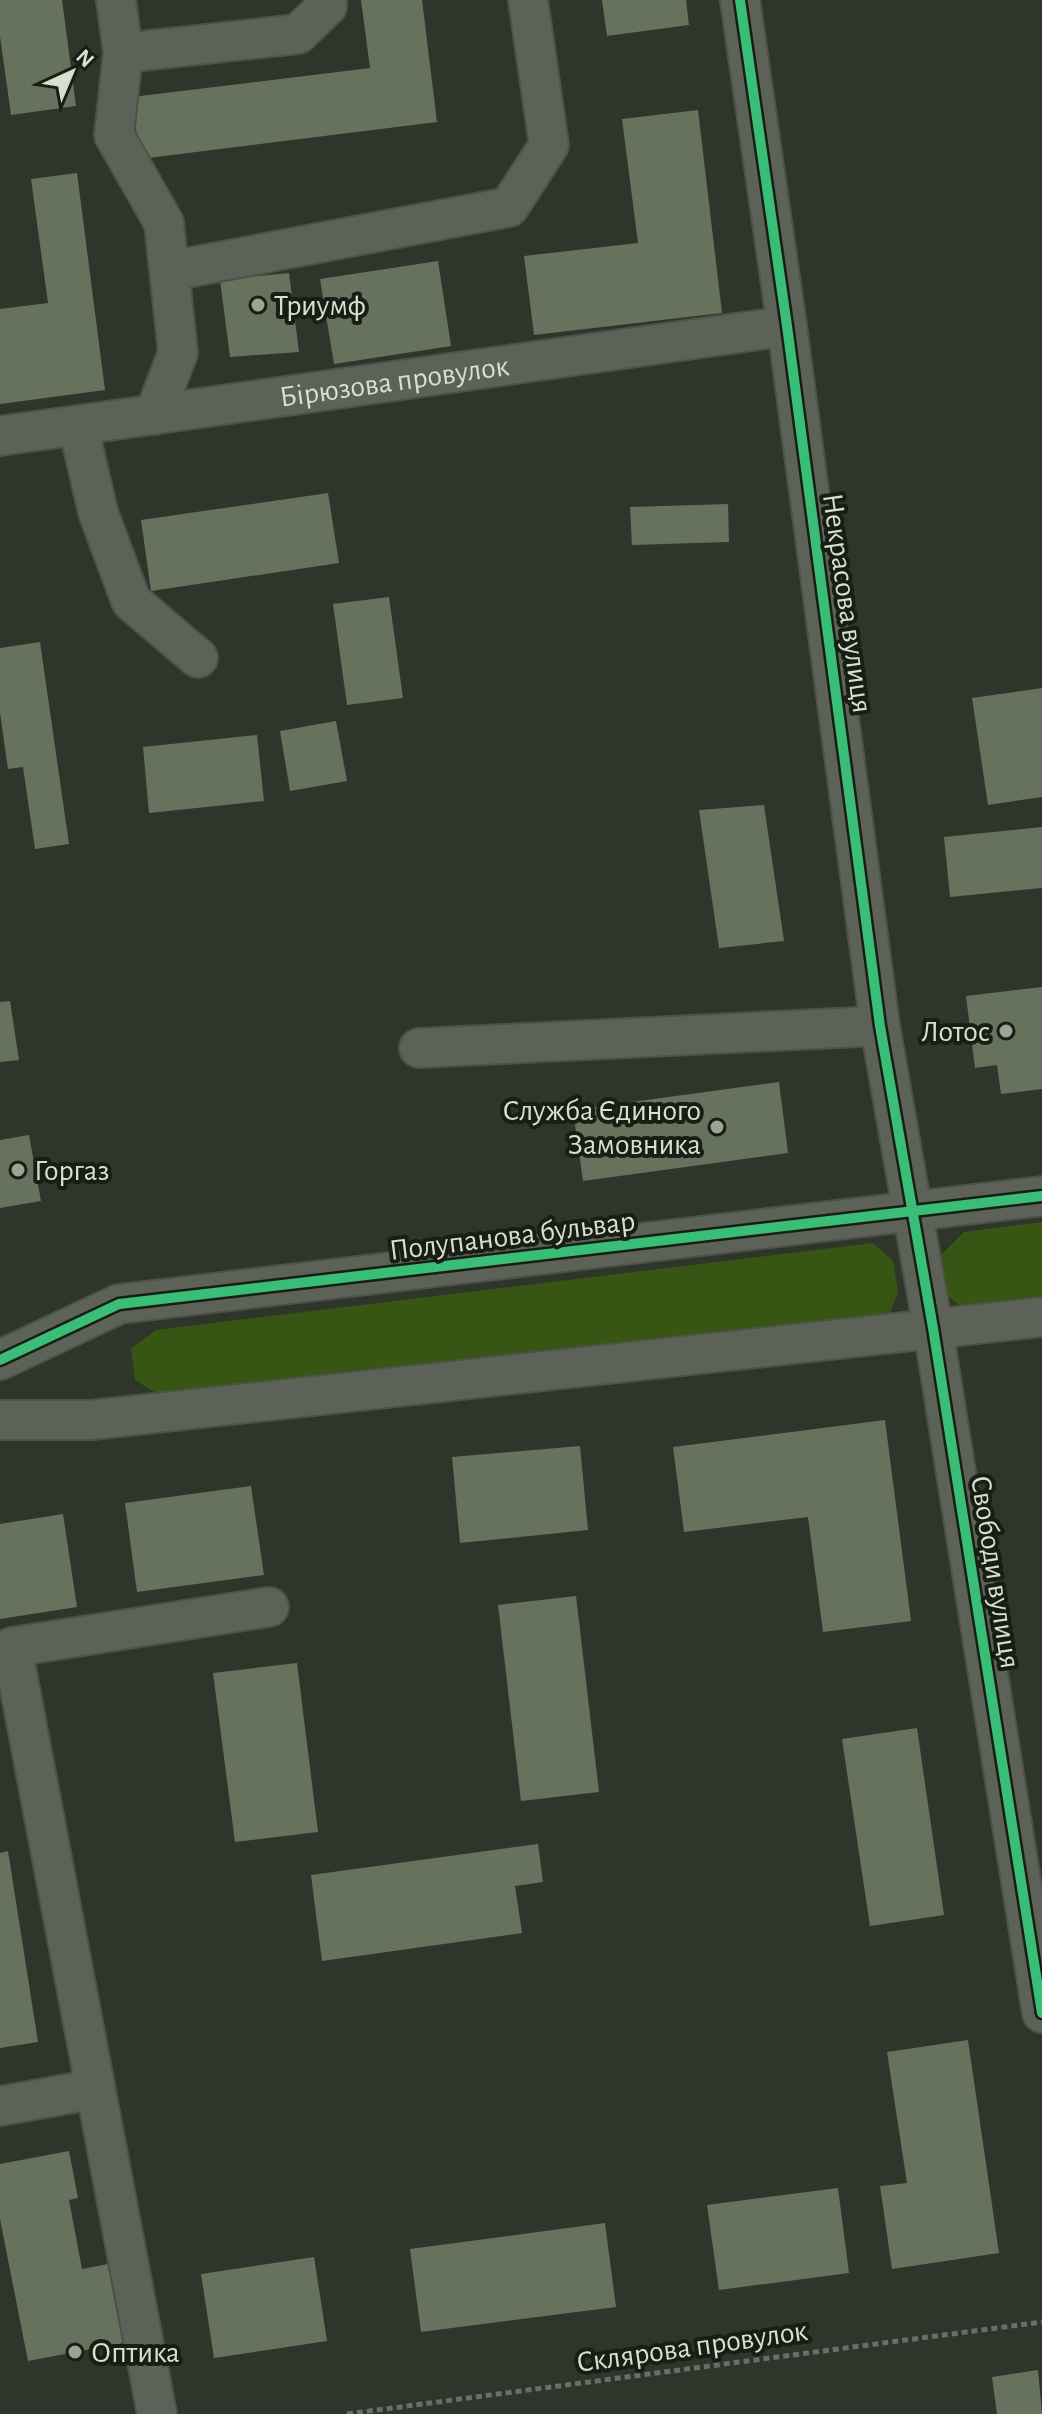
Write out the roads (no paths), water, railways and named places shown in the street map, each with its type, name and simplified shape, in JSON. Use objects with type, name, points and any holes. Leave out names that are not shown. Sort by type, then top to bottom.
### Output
[{"type":"street","points":[[116,0],[123,53],[114,135],[164,223],[178,353],[154,415]]},
{"type":"street","points":[[123,53],[298,34],[327,6],[327,0]]},
{"type":"street","points":[[170,271],[509,207],[549,145],[528,0]]},
{"type":"street","name":"Некрасова вулиця","points":[[740,0],[787,326],[880,1026],[912,1213]]},
{"type":"street","name":"Бірюзова провулок","points":[[0,436],[787,326]]},
{"type":"street","points":[[78,425],[98,512],[131,601],[198,658]]},
{"type":"street","points":[[419,1048],[880,1026]]},
{"type":"street","name":"Полупанова бульвар","points":[[0,1360],[119,1304],[1042,1196]]},
{"type":"street","name":"Свободи вулиця","points":[[912,1213],[1042,2013]]},
{"type":"street","points":[[0,1420],[91,1420],[1042,1317]]},
{"type":"street","points":[[157,2414],[12,1647],[269,1607]]},
{"type":"street","points":[[0,2106],[95,2089]]},
{"type":"place","name":"Триумф","points":[[258,305]]},
{"type":"place","name":"Лотос","points":[[1006,1031]]},
{"type":"place","name":"Служба Єдиного Замовника","points":[[717,1127]]},
{"type":"place","name":"Горгаз","points":[[18,1170]]},
{"type":"place","name":"Оптика","points":[[75,2352]]}]
